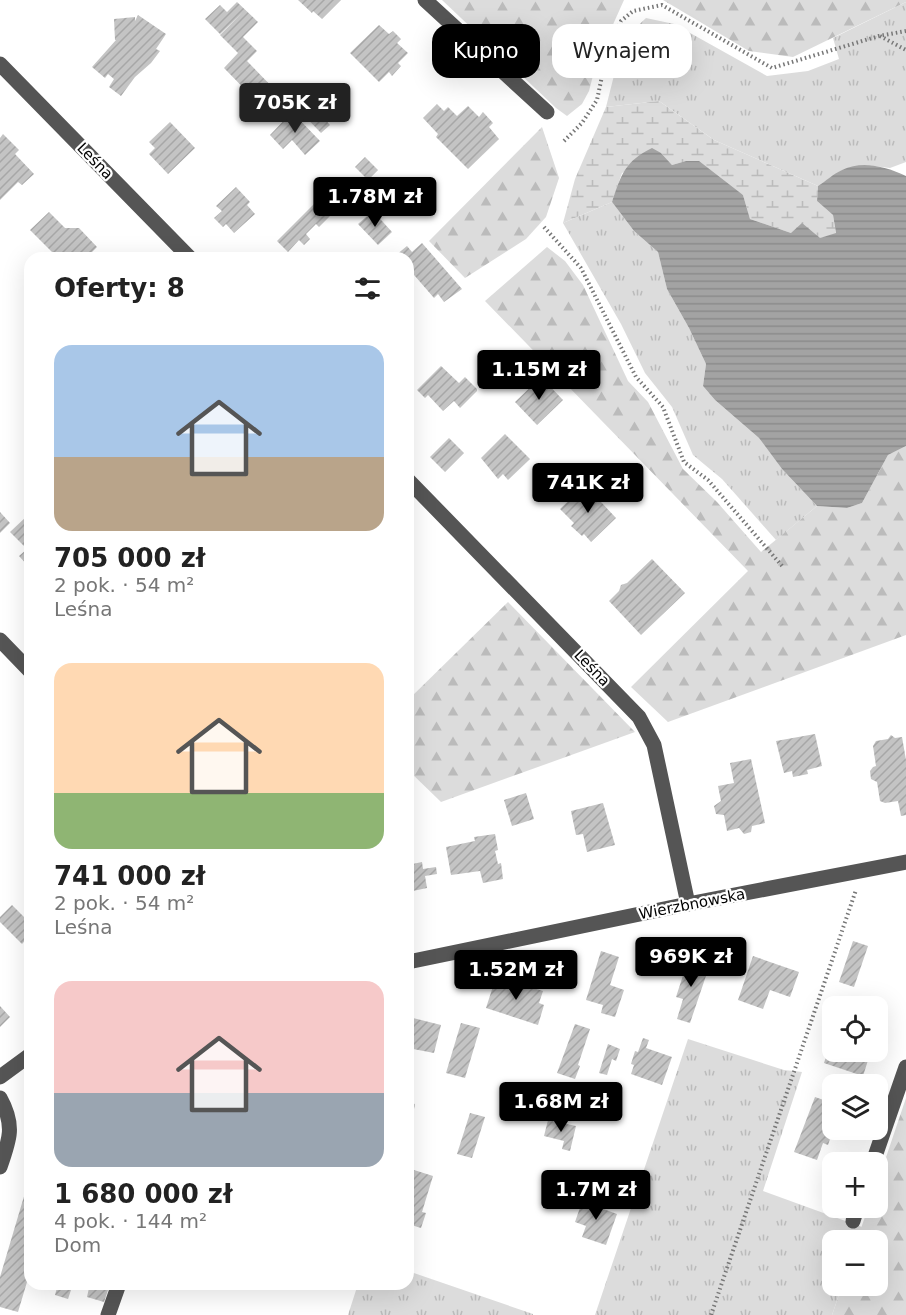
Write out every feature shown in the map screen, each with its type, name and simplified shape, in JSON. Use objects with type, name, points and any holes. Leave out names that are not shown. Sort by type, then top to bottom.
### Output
[{"type":"street","points":[[425,0],[548,112]]},
{"type":"street","name":"Leśna","points":[[0,64],[184,252]]},
{"type":"street","name":"Leśna","points":[[414,486],[639,717],[654,745],[688,904]]},
{"type":"street","points":[[0,640],[24,665]]},
{"type":"street","name":"Wierzbnowska","points":[[414,962],[688,904],[906,862]]},
{"type":"street","points":[[0,1077],[24,1059]]},
{"type":"street","points":[[876,1152],[906,1067]]},
{"type":"street","points":[[0,1098],[10,1122],[10,1139],[0,1167]]},
{"type":"street","points":[[108,1315],[117,1290]]},
{"type":"path","points":[[564,141],[582,123],[597,100],[606,62],[621,21],[633,11],[662,5],[772,68],[879,36],[906,31]]},
{"type":"path","points":[[879,36],[906,50]]},
{"type":"path","points":[[543,227],[581,268],[636,377],[663,407],[684,462],[708,480],[783,567]]},
{"type":"path","points":[[711,1315],[863,870]]},
{"type":"green space","points":[[442,0],[624,0],[613,24],[552,24],[552,78],[592,78],[582,104],[567,116],[524,78],[540,78],[540,24],[467,24]]},
{"type":"green space","points":[[663,0],[906,0],[906,2],[793,57],[749,51]]},
{"type":"green space","points":[[906,2],[906,162],[890,168],[865,165],[842,170],[818,186],[714,140],[659,101],[606,107],[613,78],[692,78],[692,34],[767,76],[808,71],[839,59],[833,38]]},
{"type":"green space","points":[[646,18],[674,24],[640,24]]},
{"type":"green space","points":[[659,101],[714,140],[818,186],[817,201],[833,215],[836,234],[820,238],[791,233],[750,219],[743,195],[686,161],[672,165],[661,153],[622,173],[612,202],[563,223],[575,179],[606,107]]},
{"type":"green space","points":[[542,127],[559,178],[546,217],[526,239],[465,278],[429,241]]},
{"type":"green space","points":[[612,202],[634,231],[658,252],[667,289],[706,364],[703,386],[715,400],[759,438],[782,469],[817,506],[776,540],[722,479],[693,455],[672,407],[645,373],[621,324],[563,223]]},
{"type":"green space","points":[[547,247],[565,261],[583,285],[628,381],[648,402],[683,469],[717,502],[761,552],[817,506],[847,508],[862,503],[888,455],[906,446],[906,635],[668,722],[631,687],[748,571],[485,301]]},
{"type":"green space","points":[[508,602],[635,732],[441,802],[414,776],[414,694]]},
{"type":"green space","points":[[688,1039],[784,1070],[802,1072],[763,1191],[822,1212],[822,1218],[837,1218],[862,1227],[861,1230],[822,1230],[822,1296],[839,1296],[832,1315],[595,1315]]},
{"type":"green space","points":[[906,1098],[906,1315],[832,1315],[839,1296],[888,1296],[888,1230],[860,1230],[865,1218],[888,1218],[888,1152]]},
{"type":"green space","points":[[414,1273],[533,1314],[533,1315],[348,1315],[356,1290],[414,1290]]},
{"type":"shaded area","points":[[652,148],[661,153],[672,165],[686,161],[699,161],[743,195],[750,219],[791,233],[802,223],[820,238],[836,233],[833,215],[817,201],[818,186],[842,170],[858,165],[891,170],[906,176],[906,446],[888,455],[862,503],[847,508],[817,506],[782,469],[759,438],[715,400],[703,386],[706,364],[667,289],[658,252],[634,231],[612,202],[625,170],[636,158]]},
{"type":"building","points":[[298,0],[341,0],[322,19]]},
{"type":"building","points":[[237,2],[258,22],[243,37],[257,51],[247,61],[279,94],[264,109],[224,68],[238,53],[220,35],[242,13],[220,34],[205,19],[220,5],[227,12]]},
{"type":"building","points":[[138,15],[166,34],[156,49],[160,51],[151,63],[135,77],[121,96],[109,87],[114,79],[108,74],[105,78],[92,67],[116,40],[114,19],[135,17],[135,21]]},
{"type":"building","points":[[379,25],[389,34],[393,31],[401,39],[397,43],[408,53],[398,63],[401,66],[392,76],[389,72],[379,82],[350,53]]},
{"type":"building","points":[[305,96],[330,125],[321,133],[295,106]]},
{"type":"building","points":[[437,104],[444,111],[448,107],[457,116],[468,106],[479,117],[483,112],[493,123],[489,127],[499,139],[468,169],[436,137],[438,134],[423,118]]},
{"type":"building","points":[[292,112],[320,141],[305,155],[292,140],[283,149],[270,135]]},
{"type":"building","points":[[170,122],[195,148],[168,174],[149,154],[155,148],[149,142]]},
{"type":"building","points":[[3,134],[19,150],[15,154],[34,174],[22,185],[18,182],[0,200],[0,138]]},
{"type":"building","points":[[365,157],[378,170],[368,180],[355,167]]},
{"type":"building","points":[[236,187],[250,202],[247,205],[255,214],[234,233],[226,224],[223,227],[214,218],[222,211],[216,206]]},
{"type":"building","points":[[316,202],[330,216],[319,227],[316,224],[306,234],[310,239],[304,245],[299,240],[288,252],[277,241]]},
{"type":"building","points":[[373,211],[392,232],[378,245],[358,224]]},
{"type":"building","points":[[49,212],[65,228],[79,228],[97,247],[92,252],[52,252],[30,230]]},
{"type":"building","points":[[422,243],[462,289],[444,302],[438,294],[434,298],[414,275],[414,252],[412,252]]},
{"type":"building","points":[[407,246],[412,252],[400,252]]},
{"type":"building","points":[[441,366],[459,383],[465,377],[477,389],[460,408],[454,401],[443,411],[428,395],[425,398],[417,390]]},
{"type":"building","points":[[541,377],[563,400],[537,425],[515,402]]},
{"type":"building","points":[[505,434],[530,459],[508,480],[503,474],[498,479],[481,458]]},
{"type":"building","points":[[449,438],[464,453],[445,472],[430,457]]},
{"type":"building","points":[[585,485],[616,518],[591,542],[584,534],[582,536],[571,526],[574,523],[560,509]]},
{"type":"building","points":[[0,512],[10,523],[0,533]]},
{"type":"building","points":[[24,519],[24,546],[10,532]]},
{"type":"building","points":[[24,552],[24,561],[19,556]]},
{"type":"building","points":[[652,559],[685,593],[641,635],[609,601],[619,591],[621,585],[627,583]]},
{"type":"building","points":[[815,734],[822,766],[807,770],[808,774],[793,777],[792,771],[784,773],[776,741]]},
{"type":"building","points":[[891,735],[895,738],[902,737],[906,760],[906,815],[901,816],[898,801],[885,803],[880,801],[877,782],[871,779],[870,771],[876,766],[873,746],[876,741],[888,739]]},
{"type":"building","points":[[751,759],[765,823],[752,826],[751,832],[744,834],[739,828],[727,831],[724,815],[716,814],[714,806],[721,801],[718,786],[734,783],[730,763]]},
{"type":"building","points":[[526,793],[534,819],[512,826],[504,800]]},
{"type":"building","points":[[603,803],[615,845],[587,852],[583,834],[576,835],[571,811]]},
{"type":"building","points":[[495,834],[498,850],[495,851],[498,864],[501,863],[503,879],[483,883],[480,871],[451,875],[446,847],[475,841],[474,837]]},
{"type":"building","points":[[422,862],[423,869],[436,867],[437,874],[425,876],[427,888],[414,891],[414,864]]},
{"type":"building","points":[[12,905],[24,917],[24,942],[22,944],[0,922],[0,917]]},
{"type":"building","points":[[853,941],[868,946],[854,987],[839,982]]},
{"type":"building","points":[[601,951],[619,957],[610,985],[624,990],[615,1017],[601,1013],[603,1005],[586,1000]]},
{"type":"building","points":[[753,956],[799,972],[790,997],[770,990],[763,1009],[738,1000]]},
{"type":"building","points":[[689,957],[710,964],[690,1023],[677,1019],[683,999],[676,997]]},
{"type":"building","points":[[496,977],[543,991],[539,1003],[544,1005],[538,1025],[486,1008]]},
{"type":"building","points":[[0,1006],[10,1017],[0,1027]]},
{"type":"building","points":[[414,1018],[441,1025],[434,1053],[414,1049]]},
{"type":"building","points":[[461,1023],[480,1028],[465,1078],[446,1073]]},
{"type":"building","points":[[575,1024],[590,1029],[575,1079],[557,1073]]},
{"type":"building","points":[[643,1038],[649,1040],[646,1048],[672,1057],[662,1085],[631,1074],[635,1051],[638,1052]]},
{"type":"building","points":[[608,1044],[620,1049],[616,1061],[612,1059],[607,1075],[599,1073]]},
{"type":"building","points":[[824,1062],[867,1062],[864,1074]]},
{"type":"building","points":[[815,1097],[822,1099],[822,1140],[830,1140],[828,1145],[823,1143],[817,1160],[794,1152]]},
{"type":"building","points":[[549,1100],[559,1103],[556,1112],[546,1109]]},
{"type":"building","points":[[470,1113],[485,1117],[472,1158],[457,1154]]},
{"type":"building","points":[[548,1120],[576,1126],[570,1151],[562,1149],[564,1141],[544,1136]]},
{"type":"building","points":[[414,1170],[433,1176],[422,1212],[426,1213],[421,1228],[414,1226]]},
{"type":"building","points":[[24,1196],[25,1290],[18,1312],[0,1307],[0,1277]]},
{"type":"building","points":[[584,1196],[597,1201],[595,1206],[617,1214],[606,1245],[582,1237],[586,1226],[575,1222]]},
{"type":"building","points":[[56,1290],[71,1290],[68,1299],[55,1295]]},
{"type":"building","points":[[89,1290],[108,1290],[104,1302],[87,1297]]}]
